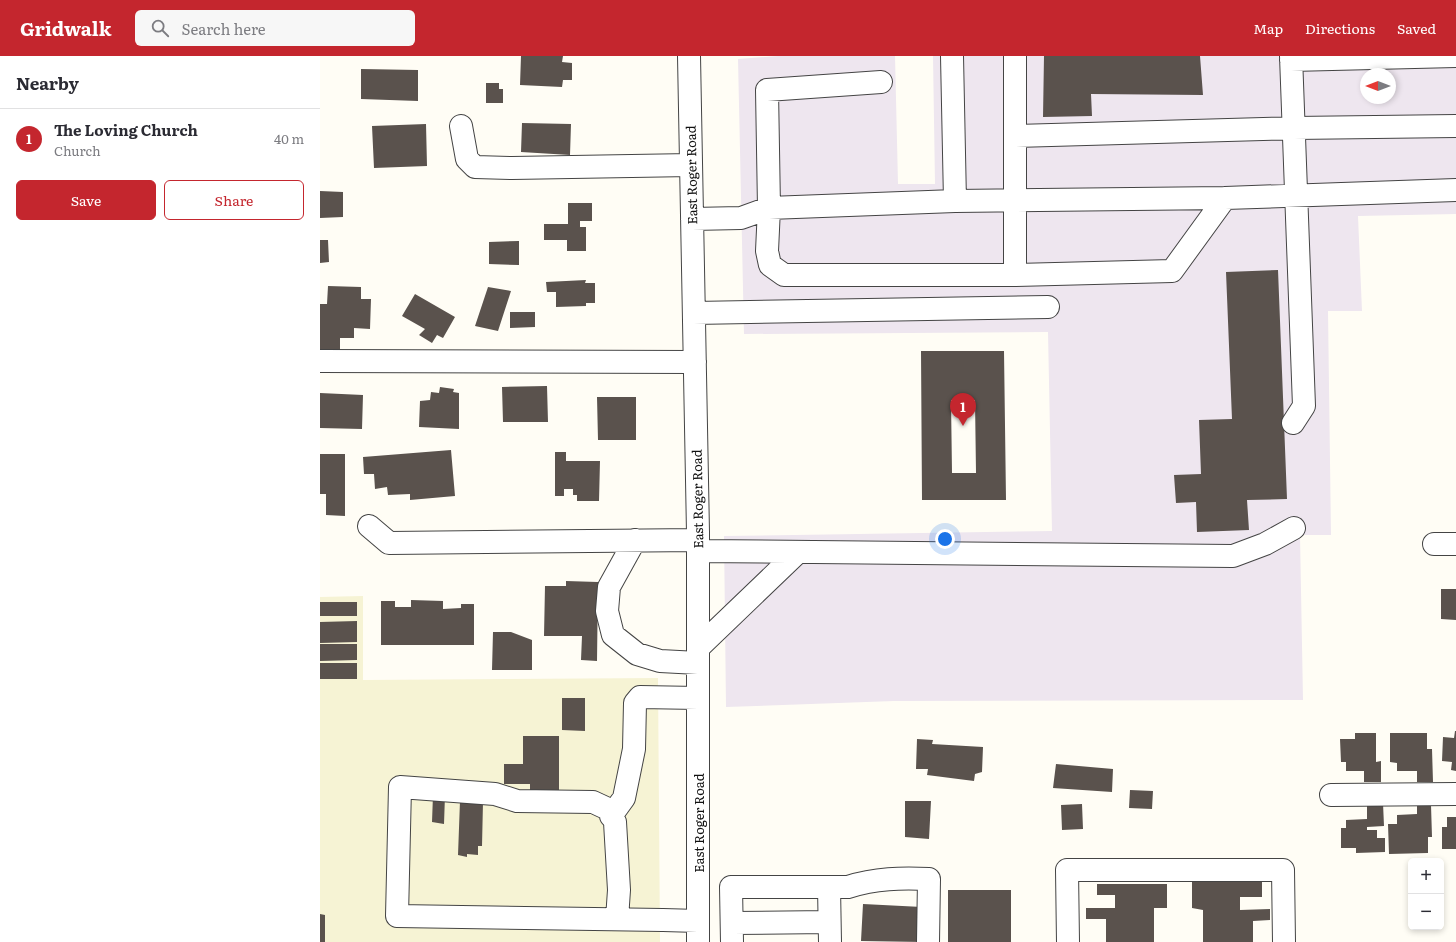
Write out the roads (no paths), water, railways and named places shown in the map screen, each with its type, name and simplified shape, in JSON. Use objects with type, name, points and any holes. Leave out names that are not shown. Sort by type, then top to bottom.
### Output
[{"type":"street","name":"East Roger Road","points":[[689,56],[698,545],[698,931]]},
{"type":"street","points":[[952,56],[955,201]]},
{"type":"street","points":[[1015,56],[1016,275]]},
{"type":"street","points":[[1293,423],[1304,406],[1291,58],[1456,56]]},
{"type":"street","points":[[881,82],[767,90],[769,208],[767,251],[770,265],[784,275],[1016,275],[1172,271],[1225,198]]},
{"type":"street","points":[[461,126],[467,159],[475,167],[512,168],[691,165]]},
{"type":"street","points":[[1015,136],[1294,128],[1456,126]]},
{"type":"street","points":[[692,219],[741,218],[769,208],[955,201],[1225,198],[1456,190]]},
{"type":"street","points":[[694,313],[1048,307]]},
{"type":"street","points":[[320,361],[695,362]]},
{"type":"street","points":[[369,526],[389,543],[635,540],[798,552],[1233,556],[1265,544],[1294,528]]},
{"type":"street","points":[[635,540],[609,587],[607,611],[613,635],[637,654],[660,661],[698,656],[798,552]]},
{"type":"street","points":[[1434,544],[1456,544]]},
{"type":"street","points":[[612,816],[624,798],[634,749],[635,703],[640,697],[698,698]]},
{"type":"street","points":[[617,920],[619,890],[615,822],[608,809],[593,802],[517,801],[495,794],[400,787],[398,916],[617,920],[698,931]]},
{"type":"street","points":[[1331,795],[1456,794]]},
{"type":"street","points":[[1068,942],[1067,870],[1283,870],[1284,942]]},
{"type":"street","points":[[829,887],[830,932],[732,932],[731,887],[829,887],[848,887],[866,881],[892,878],[930,879],[928,942]]},
{"type":"place","name":"The Loving Church","points":[[963,426]]}]
